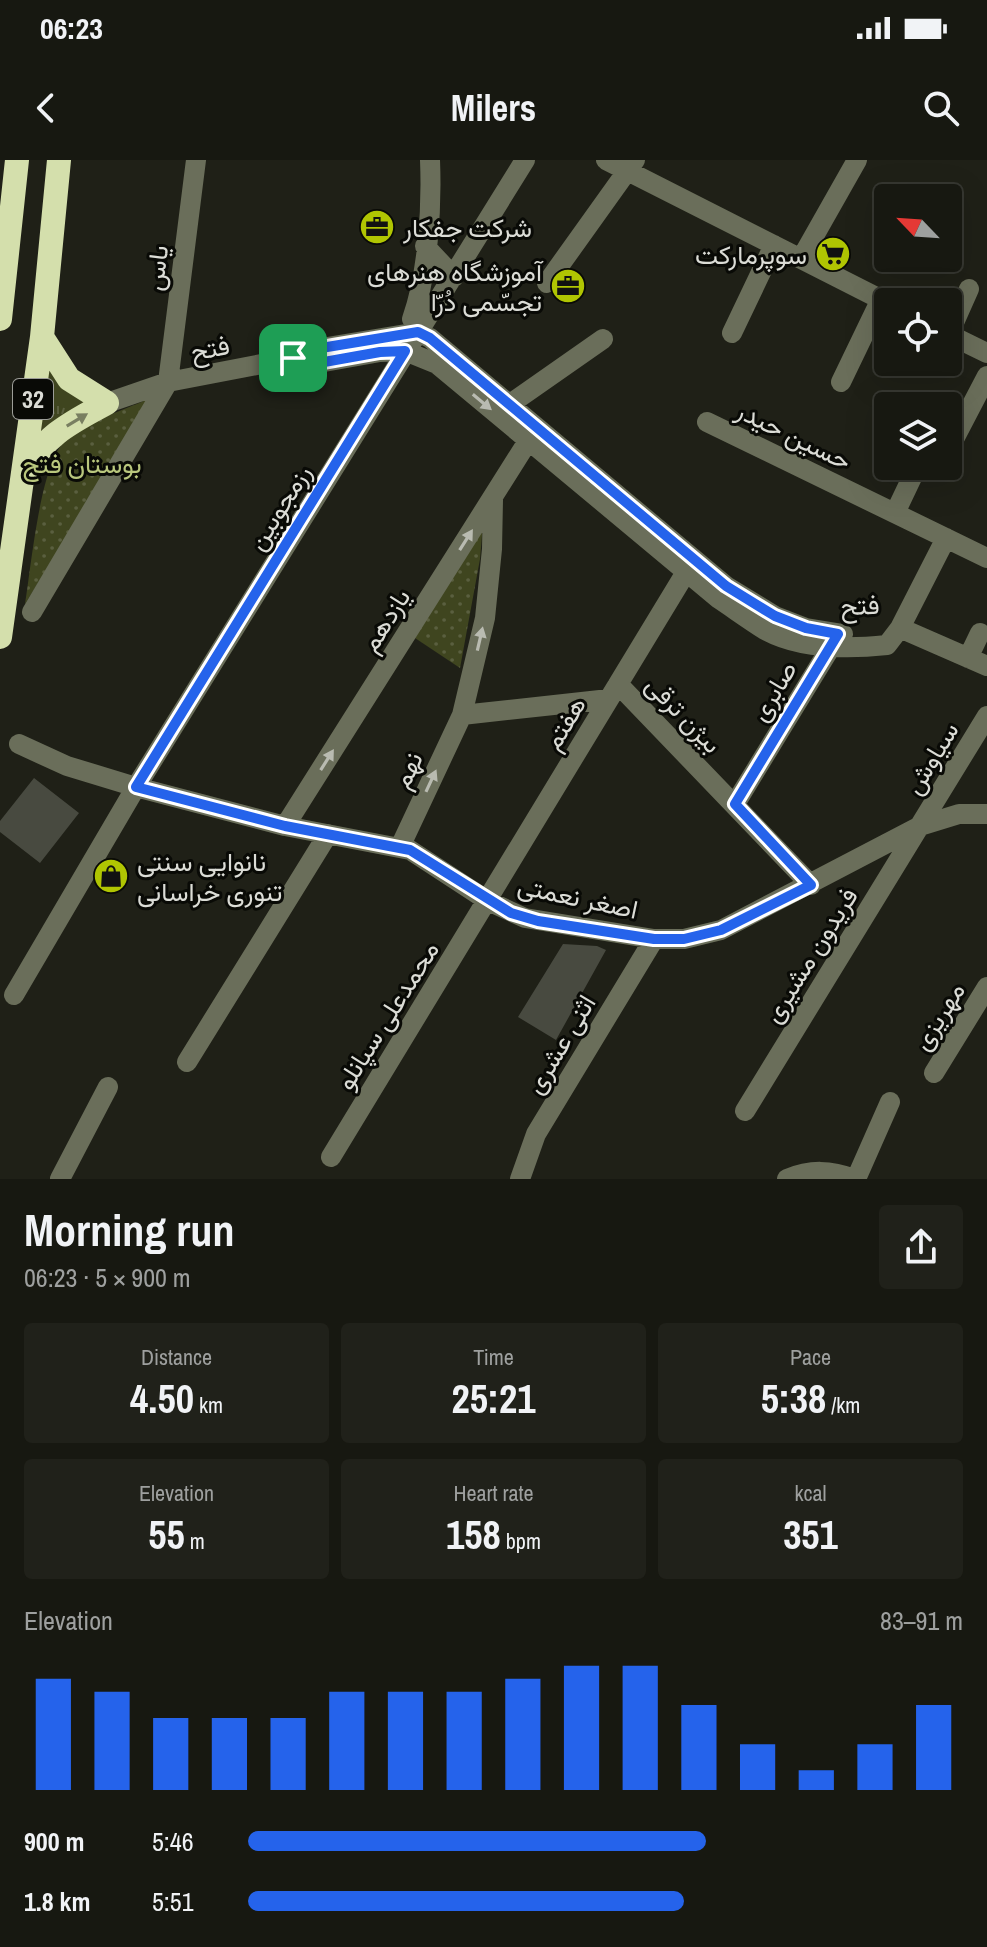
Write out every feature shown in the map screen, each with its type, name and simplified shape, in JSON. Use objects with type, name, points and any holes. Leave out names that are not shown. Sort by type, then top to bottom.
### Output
[{"type":"highway","points":[[0,292],[16,160]]},
{"type":"highway","points":[[0,319],[16,160]]},
{"type":"highway","points":[[0,576],[45,160]]},
{"type":"highway","name":"32","points":[[0,637],[42,337],[59,160]]},
{"type":"highway","points":[[21,488],[32,460],[47,440],[107,403],[69,379],[42,337]]},
{"type":"street","name":"یاس","points":[[168,382],[196,160]]},
{"type":"street","points":[[293,358],[313,364],[380,352],[417,339],[430,160]]},
{"type":"street","name":"رزمجوبین","points":[[14,995],[136,787],[417,339],[525,160]]},
{"type":"street","name":"رزمجوبین","points":[[417,339],[540,160]]},
{"type":"street","points":[[606,160],[631,165],[774,245],[874,296]]},
{"type":"street","points":[[801,259],[857,160]]},
{"type":"street","points":[[547,283],[631,165]]},
{"type":"street","points":[[732,333],[774,245]]},
{"type":"street","points":[[425,246],[454,277]]},
{"type":"street","points":[[962,305],[969,289]]},
{"type":"street","points":[[841,382],[874,320]]},
{"type":"street","name":"فتح","points":[[107,403],[168,382],[293,358],[309,350],[376,337],[417,339],[510,404],[533,434]]},
{"type":"street","name":"فتح","points":[[417,339],[437,364],[533,434],[690,565],[719,599],[768,631],[803,642],[835,640],[900,628]]},
{"type":"street","points":[[510,404],[603,339]]},
{"type":"street","points":[[962,340],[987,353]]},
{"type":"street","points":[[962,424],[987,376]]},
{"type":"street","points":[[32,612],[168,382]]},
{"type":"street","name":"حسین حیدر","points":[[707,422],[987,558]]},
{"type":"street","name":"یازدهم","points":[[285,826],[533,434]]},
{"type":"street","points":[[895,513],[911,480]]},
{"type":"street","name":"نهم","points":[[400,847],[462,715],[485,618],[494,497]]},
{"type":"street","points":[[946,538],[900,628],[978,662],[980,633]]},
{"type":"street","name":"هفتم","points":[[488,901],[690,565]]},
{"type":"street","name":"صابری","points":[[735,804],[835,640]]},
{"type":"street","name":"بیژن ترقی","points":[[462,715],[614,691],[735,804],[811,885]]},
{"type":"street","name":"سیاوش","points":[[920,826],[987,716]]},
{"type":"street","name":"اصغر نعمتی","points":[[19,744],[67,766],[136,787],[285,826],[400,847],[419,854],[488,901],[525,918],[654,939],[684,939],[721,930],[920,826],[959,814],[987,814]]},
{"type":"street","name":"فریدون مشیری","points":[[745,1111],[920,826]]},
{"type":"street","points":[[187,1062],[328,834]]},
{"type":"street","name":"محمدعلی سپانلو","points":[[331,1157],[488,901]]},
{"type":"street","name":"اثنی عشری","points":[[520,1179],[536,1134],[654,939]]},
{"type":"street","name":"مهریزی","points":[[934,1073],[987,987]]},
{"type":"street","points":[[60,1179],[108,1087]]},
{"type":"street","points":[[787,1179],[805,1172],[835,1171],[856,1179],[890,1102]]},
{"type":"green space","points":[[39,355],[95,403],[37,435]]},
{"type":"green space","name":"بوستان فتح","points":[[153,397],[25,604],[43,494],[56,454],[64,442],[83,428]]},
{"type":"green space","points":[[483,523],[480,559],[460,668],[415,638]]},
{"type":"building","points":[[34,778],[79,813],[40,863],[0,832],[0,821]]},
{"type":"building","points":[[563,944],[597,946],[606,950],[556,1040],[518,1017]]},
{"type":"place","name":"شرکت جفکار","points":[[377,227]]},
{"type":"place","name":"سوپرمارکت","points":[[833,254]]},
{"type":"place","name":"آموزشگاه هنرهای تجسّمی دُرّا","points":[[568,286]]},
{"type":"place","name":"نانوایی سنتی تنوری خراسانی","points":[[111,876]]},
{"type":"route","points":[[418,332],[430,338],[726,586],[775,616],[806,628],[838,634],[735,804],[811,885],[721,930],[684,939],[654,939],[538,921],[511,913],[410,850],[285,826],[136,787],[405,351],[380,352],[313,364],[293,358],[309,350],[376,337],[418,332]]}]
